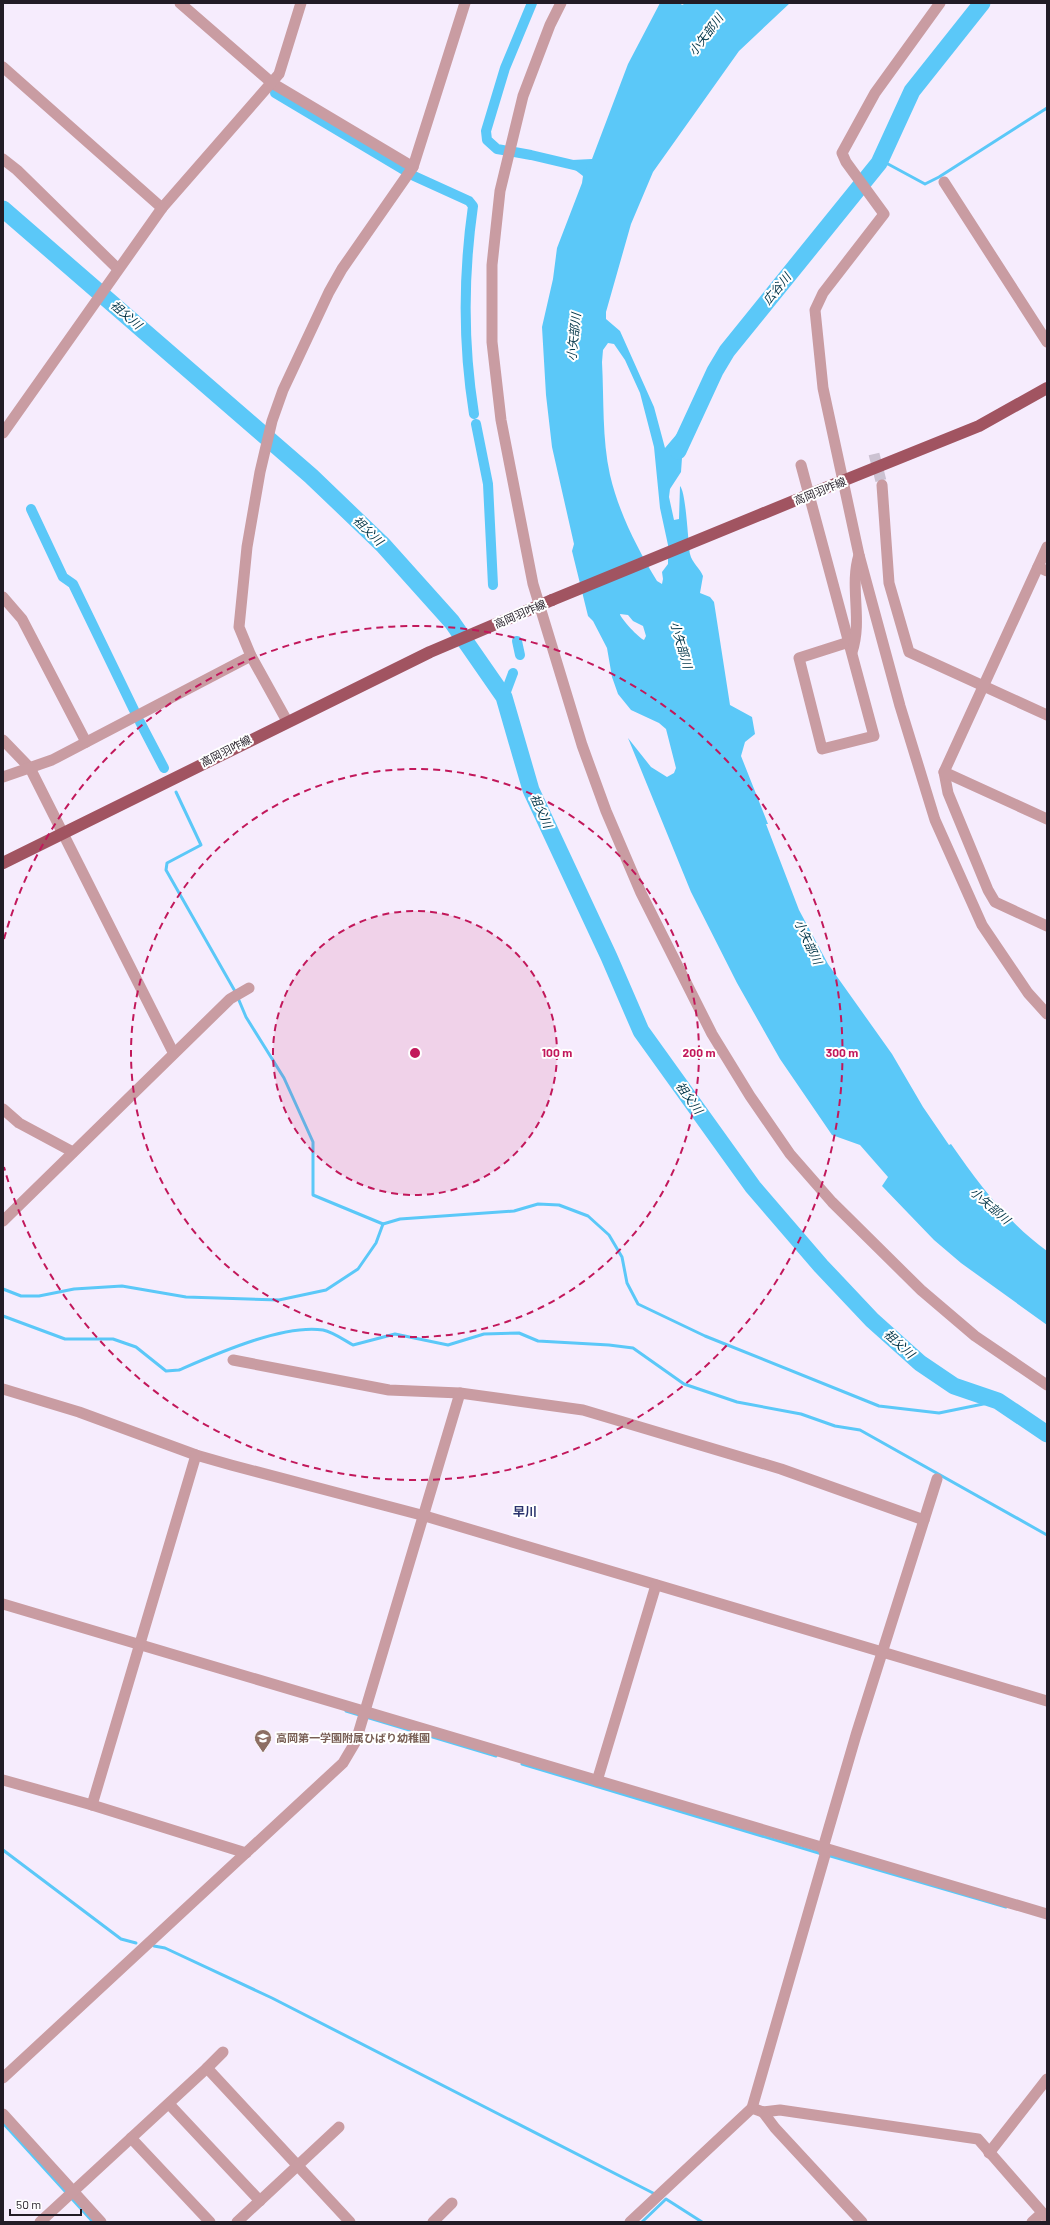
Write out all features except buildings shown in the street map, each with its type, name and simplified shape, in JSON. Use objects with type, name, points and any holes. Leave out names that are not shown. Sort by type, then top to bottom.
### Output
[{"type":"main road","name":"高岡羽咋線","points":[[3,863],[288,720],[430,652],[552,600],[979,426],[1047,388]]},
{"type":"street","points":[[180,3],[272,83],[413,166]]},
{"type":"street","points":[[3,433],[162,208],[192,170],[279,74],[301,3]]},
{"type":"street","points":[[288,720],[251,656],[239,626],[247,547],[260,472],[272,421],[283,390],[329,292],[342,269],[413,166],[465,3]]},
{"type":"street","points":[[561,3],[550,25],[523,96],[500,191],[492,265],[492,342],[501,420],[538,606],[582,745],[606,811],[641,893],[712,1034],[750,1096],[790,1154],[832,1202],[885,1257],[975,1336],[1047,1385]]},
{"type":"street","points":[[940,3],[875,93],[842,153],[846,162],[884,214],[823,293],[815,310],[823,388],[839,483],[902,713],[935,820],[982,926],[1028,993],[1047,1014]]},
{"type":"street","points":[[3,67],[162,208]]},
{"type":"street","points":[[3,159],[17,170],[118,269]]},
{"type":"street","points":[[944,182],[1047,342]]},
{"type":"street","points":[[801,465],[851,647],[874,736],[822,749],[799,658],[851,647],[857,636],[855,569],[859,555]]},
{"type":"street","points":[[882,486],[889,583],[908,652],[1047,715]]},
{"type":"street","points":[[1047,547],[1042,569],[984,686],[944,772],[948,793],[988,890],[996,902],[1047,926]]},
{"type":"street","points":[[3,597],[22,619],[86,742]]},
{"type":"street","points":[[3,777],[52,760],[251,656]]},
{"type":"street","points":[[3,740],[30,768],[173,1052]]},
{"type":"street","points":[[944,772],[1047,819]]},
{"type":"street","points":[[3,1221],[173,1052],[234,996],[249,988]]},
{"type":"street","points":[[3,1109],[20,1123],[73,1152]]},
{"type":"street","points":[[233,1360],[389,1390],[460,1393],[583,1410],[774,1467],[924,1520]]},
{"type":"street","points":[[3,1389],[79,1412],[196,1455],[425,1516],[1047,1701]]},
{"type":"street","points":[[4,2076],[343,1763],[356,1741],[364,1716],[425,1516],[460,1393]]},
{"type":"street","points":[[92,1805],[196,1455]]},
{"type":"street","points":[[630,2222],[758,2110],[822,1867],[824,1851],[856,1735],[936,1479]]},
{"type":"street","points":[[597,1781],[656,1585]]},
{"type":"street","points":[[3,1604],[138,1649],[364,1716],[597,1781],[824,1851],[1047,1914]]},
{"type":"street","points":[[3,1780],[92,1805],[246,1853]]},
{"type":"street","points":[[40,2222],[224,2052]]},
{"type":"street","points":[[206,2068],[350,2222]]},
{"type":"street","points":[[989,2153],[1047,2080]]},
{"type":"street","points":[[168,2104],[260,2201]]},
{"type":"street","points":[[758,2110],[780,2110],[978,2139],[1045,2215],[1032,2222]]},
{"type":"street","points":[[758,2110],[862,2222]]},
{"type":"street","points":[[3,2114],[101,2222]]},
{"type":"street","points":[[237,2222],[339,2127]]},
{"type":"street","points":[[131,2138],[210,2222]]},
{"type":"street","points":[[433,2222],[452,2203]]},
{"type":"water","name":"小矢部川","points":[[660,3],[680,3],[682,5],[686,3],[790,3],[739,51],[653,172],[631,224],[606,312],[606,319],[620,331],[654,407],[665,448],[682,428],[694,434],[682,458],[681,472],[670,489],[669,497],[674,520],[679,519],[680,486],[684,497],[690,554],[692,560],[703,576],[700,593],[710,597],[714,602],[730,705],[752,717],[755,734],[745,742],[741,756],[768,824],[766,824],[799,910],[828,964],[892,1054],[923,1107],[949,1145],[951,1144],[972,1174],[1006,1215],[1047,1251],[1047,1325],[961,1263],[934,1240],[882,1186],[888,1177],[860,1145],[832,1135],[780,1059],[737,983],[691,892],[628,738],[651,767],[667,777],[674,773],[676,768],[666,729],[659,723],[631,710],[618,694],[612,677],[607,648],[593,621],[588,616],[572,551],[574,544],[552,447],[546,395],[542,327],[553,279],[557,248],[582,183],[583,176],[570,166],[572,160],[592,159],[628,64]],"holes":[[[608,343],[614,344],[625,360],[640,393],[654,447],[660,508],[668,545],[668,564],[662,572],[662,584],[657,581],[629,530],[618,503],[610,475],[604,433],[602,362],[603,350]],[[620,614],[628,615],[633,621],[643,626],[646,636],[644,640],[630,628]]]},
{"type":"waterway","points":[[532,3],[505,68],[486,131],[487,140],[497,149],[582,167]]},
{"type":"waterway","name":"広谷川","points":[[678,451],[715,371],[727,351],[879,163],[912,91],[982,3]]},
{"type":"waterway","points":[[275,93],[404,170]]},
{"type":"waterway","points":[[879,163],[888,164],[925,184],[939,177],[1047,108]]},
{"type":"waterway","points":[[414,176],[469,201],[473,206],[467,258],[466,336],[470,388],[474,414]]},
{"type":"waterway","name":"祖父川","points":[[3,209],[311,476],[383,545],[452,622],[504,697],[531,790],[609,957],[641,1031],[753,1187],[821,1266],[872,1320],[920,1363],[954,1386],[998,1401],[1047,1434]]},
{"type":"waterway","points":[[476,424],[488,484],[493,585]]},
{"type":"waterway","points":[[31,509],[63,577],[73,584],[134,710]]},
{"type":"waterway","points":[[517,641],[520,655]]},
{"type":"waterway","points":[[504,697],[513,673]]},
{"type":"waterway","points":[[140,722],[164,768]]},
{"type":"waterway","points":[[176,792],[201,845],[167,863],[166,870],[236,993]]},
{"type":"waterway","points":[[238,998],[246,1017],[284,1078],[313,1142],[313,1195],[383,1224],[400,1219],[514,1211],[538,1204],[559,1205],[588,1216],[609,1235],[622,1257],[627,1283],[638,1304],[705,1336],[879,1406],[939,1413],[998,1401]]},
{"type":"waterway","points":[[3,1289],[21,1296],[39,1296],[74,1289],[122,1286],[186,1297],[279,1300],[326,1290],[358,1269],[376,1243],[383,1224]]},
{"type":"waterway","points":[[3,1316],[65,1339],[113,1339],[136,1347],[166,1371],[179,1370],[211,1356],[270,1336],[289,1331],[307,1329],[327,1331],[353,1345],[395,1334],[448,1345],[484,1334],[519,1333],[538,1341],[609,1345],[633,1348],[684,1384],[737,1402],[801,1414],[835,1426],[860,1430],[1047,1535]]},
{"type":"waterway","points":[[346,1711],[496,1756]]},
{"type":"waterway","points":[[522,1764],[822,1854]]},
{"type":"waterway","points":[[3,1850],[121,1939],[136,1943]]},
{"type":"waterway","points":[[827,1855],[1006,1907]]},
{"type":"waterway","points":[[154,1946],[165,1948],[272,1998],[653,2193]]},
{"type":"waterway","points":[[3,2123],[93,2222]]},
{"type":"waterway","points":[[642,2222],[666,2199],[702,2222]]},
{"type":"tunnel","points":[[874,454],[882,485]]},
{"type":"place","name":"高岡第一学園附属ひばり幼稚園","points":[[263,1753]]},
{"type":"district","name":"早川","points":[[525,1512]]}]
